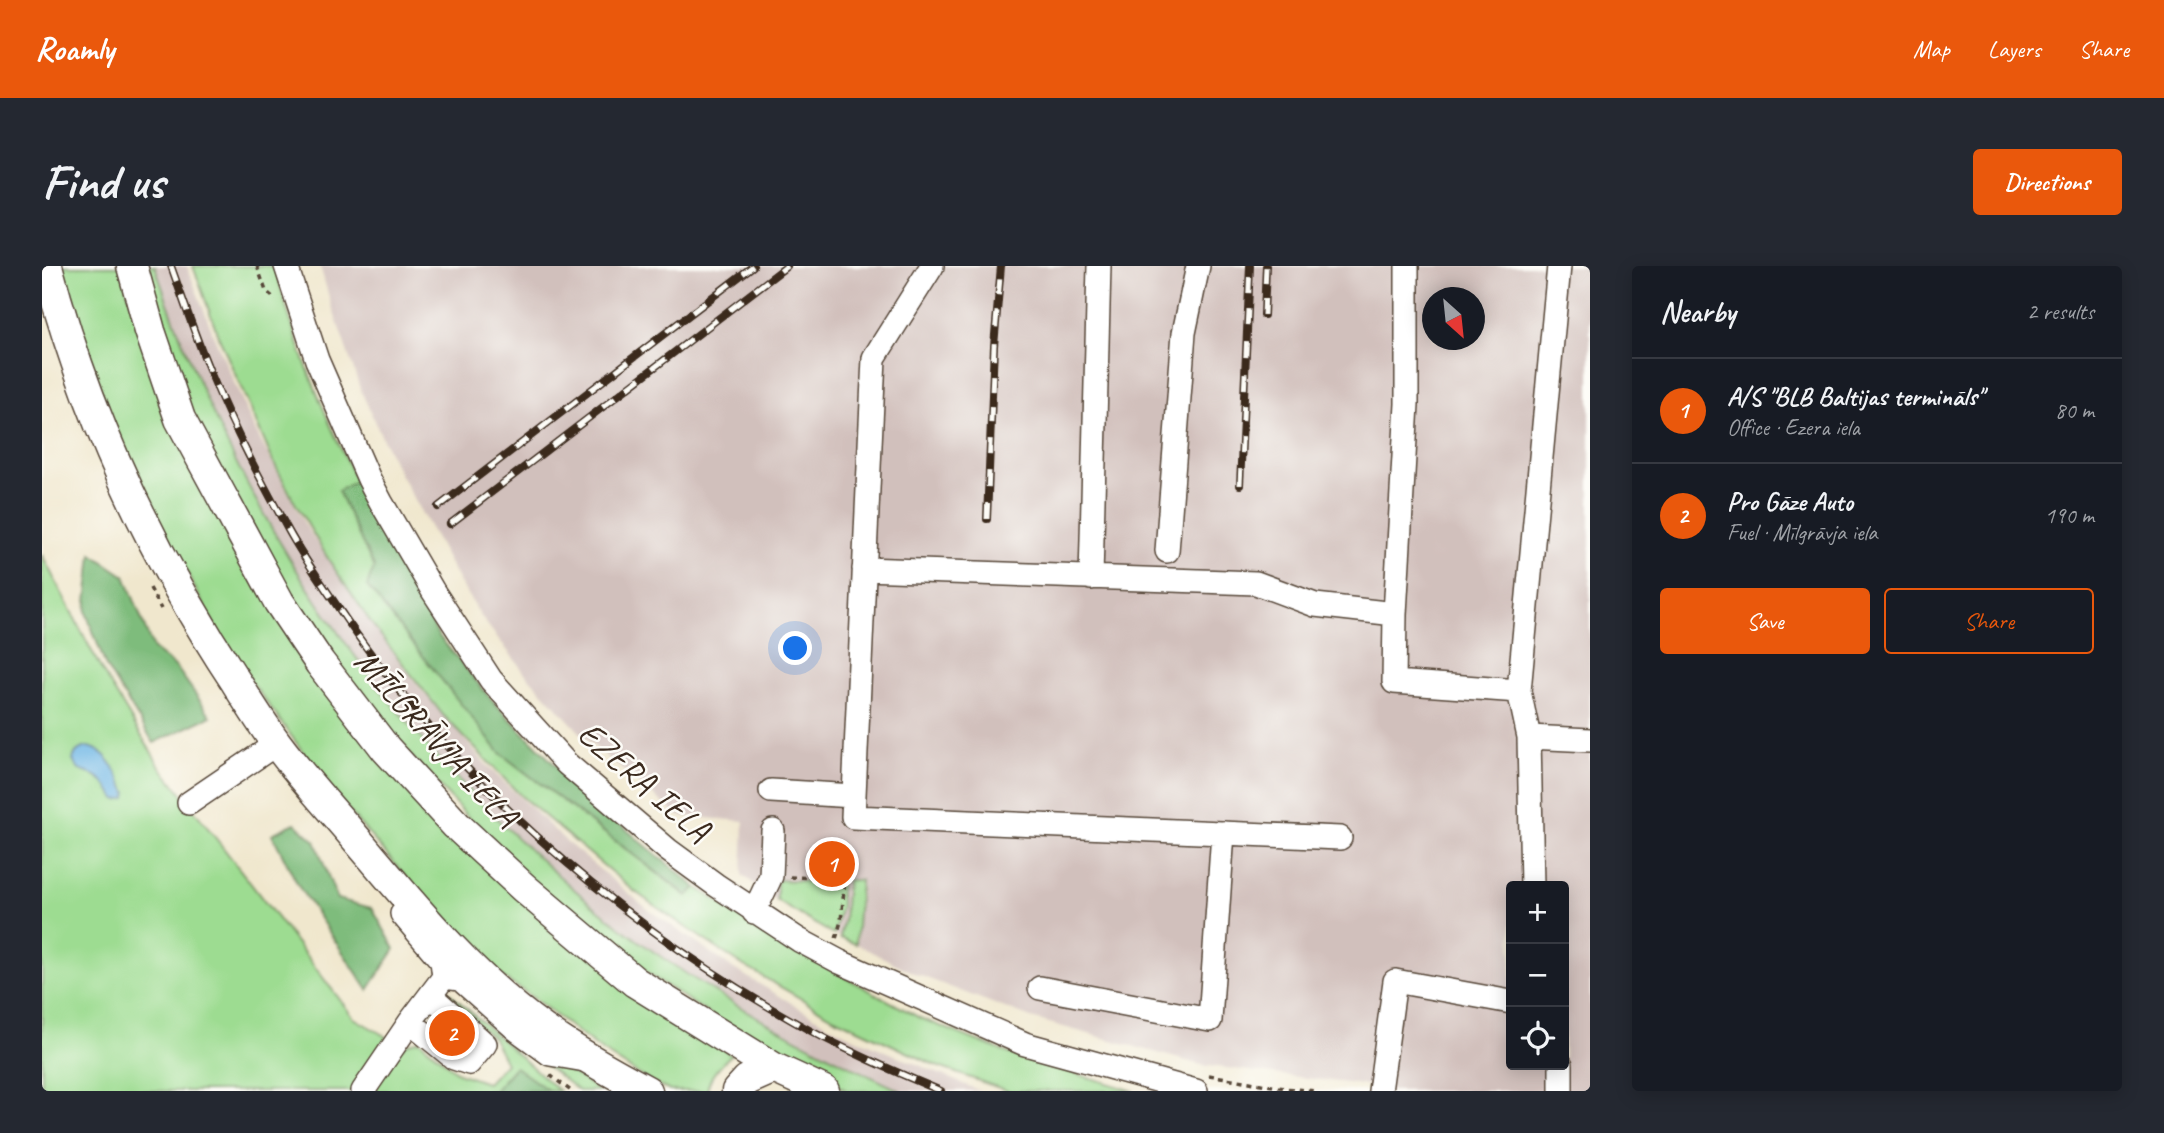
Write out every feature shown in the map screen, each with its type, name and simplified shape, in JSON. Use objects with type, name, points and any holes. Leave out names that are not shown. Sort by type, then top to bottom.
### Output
[{"type":"main road","points":[[47,266],[82,375],[120,474],[199,626],[276,744],[412,906],[481,978],[542,1028],[590,1061],[647,1091]]},
{"type":"main road","name":"MĪLGRĀVJA IELA","points":[[132,266],[150,331],[180,419],[279,602],[320,663],[386,749],[456,825],[524,888],[635,982],[774,1068],[824,1091]]},
{"type":"main road","points":[[737,1091],[747,1080],[774,1068]]},
{"type":"street","name":"EZERA IELA","points":[[286,266],[317,360],[369,480],[433,591],[491,680],[567,764],[668,850],[754,912],[840,962],[1025,1044],[1199,1082]]},
{"type":"street","points":[[932,266],[874,358],[853,817],[1340,838]]},
{"type":"street","points":[[1091,578],[1099,266]]},
{"type":"street","points":[[1167,551],[1184,333],[1198,266]]},
{"type":"street","points":[[1407,266],[1406,404],[1394,682],[1519,691]]},
{"type":"street","points":[[1532,881],[1529,737],[1519,691],[1559,266]]},
{"type":"street","points":[[864,569],[1256,583],[1315,605],[1395,614]]},
{"type":"street","points":[[1529,737],[1590,740]]},
{"type":"street","points":[[189,803],[276,744]]},
{"type":"street","points":[[771,791],[854,796]]},
{"type":"street","points":[[754,912],[771,876],[773,831]]},
{"type":"street","points":[[1040,988],[1210,1020],[1223,832]]},
{"type":"street","points":[[363,1091],[437,986],[442,961],[394,905],[373,859]]},
{"type":"street","points":[[437,986],[460,979],[516,1029],[551,1054],[590,1061]]},
{"type":"street","points":[[1380,1091],[1395,981],[1506,1001]]},
{"type":"street","points":[[410,1022],[454,1058],[469,1063],[485,1044],[437,986]]},
{"type":"street","points":[[1561,1070],[1561,1091]]},
{"type":"path","points":[[825,879],[825,874],[832,875],[832,872]]},
{"type":"path","points":[[812,878],[845,879],[841,920],[836,939],[826,933]]},
{"type":"path","points":[[1199,1082],[1315,1091]]},
{"type":"shaded area","points":[[155,266],[187,266],[255,430],[304,523],[362,612],[422,691],[490,769],[569,844],[649,910],[734,969],[830,1026],[980,1091],[901,1091],[804,1044],[736,1006],[659,955],[578,894],[494,817],[415,733],[363,668],[318,606],[290,561],[263,515],[216,422],[174,323]]},
{"type":"shaded area","points":[[320,266],[1590,266],[1590,1091],[1373,1091],[1371,1086],[1201,1065],[1031,1018],[916,974],[832,934],[777,901],[742,875],[744,821],[679,816],[589,742],[525,673],[482,618],[459,581],[392,459],[361,391]]},
{"type":"green space","points":[[59,266],[120,266],[135,316],[376,752],[731,1055],[713,1076],[707,1091],[670,1091],[651,1082],[602,1051],[527,993],[485,967],[338,799],[227,649],[119,444]]},
{"type":"green space","points":[[142,266],[155,266],[186,350],[221,431],[260,508],[305,583],[354,654],[408,723],[467,788],[562,879],[643,944],[748,1011],[808,1045],[901,1091],[848,1091],[750,1041],[632,963],[527,880],[363,705],[280,583],[191,414]]},
{"type":"green space","points":[[193,266],[275,266],[310,375],[356,481],[338,491],[374,567],[439,676],[500,753],[687,896],[696,887],[775,939],[920,1018],[1010,1054],[1134,1091],[1008,1091],[939,1067],[835,1018],[739,963],[634,891],[521,796],[443,715],[371,623],[330,562],[273,461],[218,335]]},
{"type":"green space","points":[[356,481],[438,635],[491,699],[558,768],[696,887],[688,896],[500,753],[367,586],[374,567],[338,491]]},
{"type":"green space","points":[[92,554],[125,576],[153,649],[176,667],[211,716],[154,743],[106,667],[86,612]]},
{"type":"green space","points":[[42,555],[102,671],[158,763],[354,1018],[404,1047],[419,1040],[458,1073],[487,1083],[506,1063],[493,1038],[442,995],[446,990],[559,1091],[549,1091],[515,1067],[494,1091],[42,1091]]},
{"type":"green space","points":[[295,823],[315,841],[337,899],[372,908],[395,949],[368,990],[299,887],[272,834]]},
{"type":"green space","points":[[777,880],[840,883],[841,905],[834,935],[777,901]]},
{"type":"green space","points":[[847,880],[860,880],[856,944],[840,938]]},
{"type":"green space","points":[[535,1057],[548,1058],[600,1091],[579,1091]]},
{"type":"green space","points":[[515,1067],[549,1091],[494,1091]]},
{"type":"water","points":[[89,747],[102,753],[112,765],[127,792],[126,798],[117,800],[104,782],[79,770],[73,761],[76,752]]},
{"type":"railway","points":[[171,266],[222,400],[297,546],[377,661],[426,723],[480,781],[536,836],[597,888],[660,936],[725,980],[829,1040],[941,1091]]},
{"type":"railway","points":[[438,507],[753,266]]},
{"type":"railway","points":[[450,524],[787,266]]},
{"type":"railway","points":[[987,519],[994,346],[1001,266]]},
{"type":"railway","points":[[1240,485],[1250,266]]},
{"type":"railway","points":[[1264,315],[1266,266]]},
{"type":"place","name":"A/S \"BLB Baltijas termināls\"","points":[[832,864]]},
{"type":"place","name":"Pro Gāze Auto","points":[[452,1033]]}]
